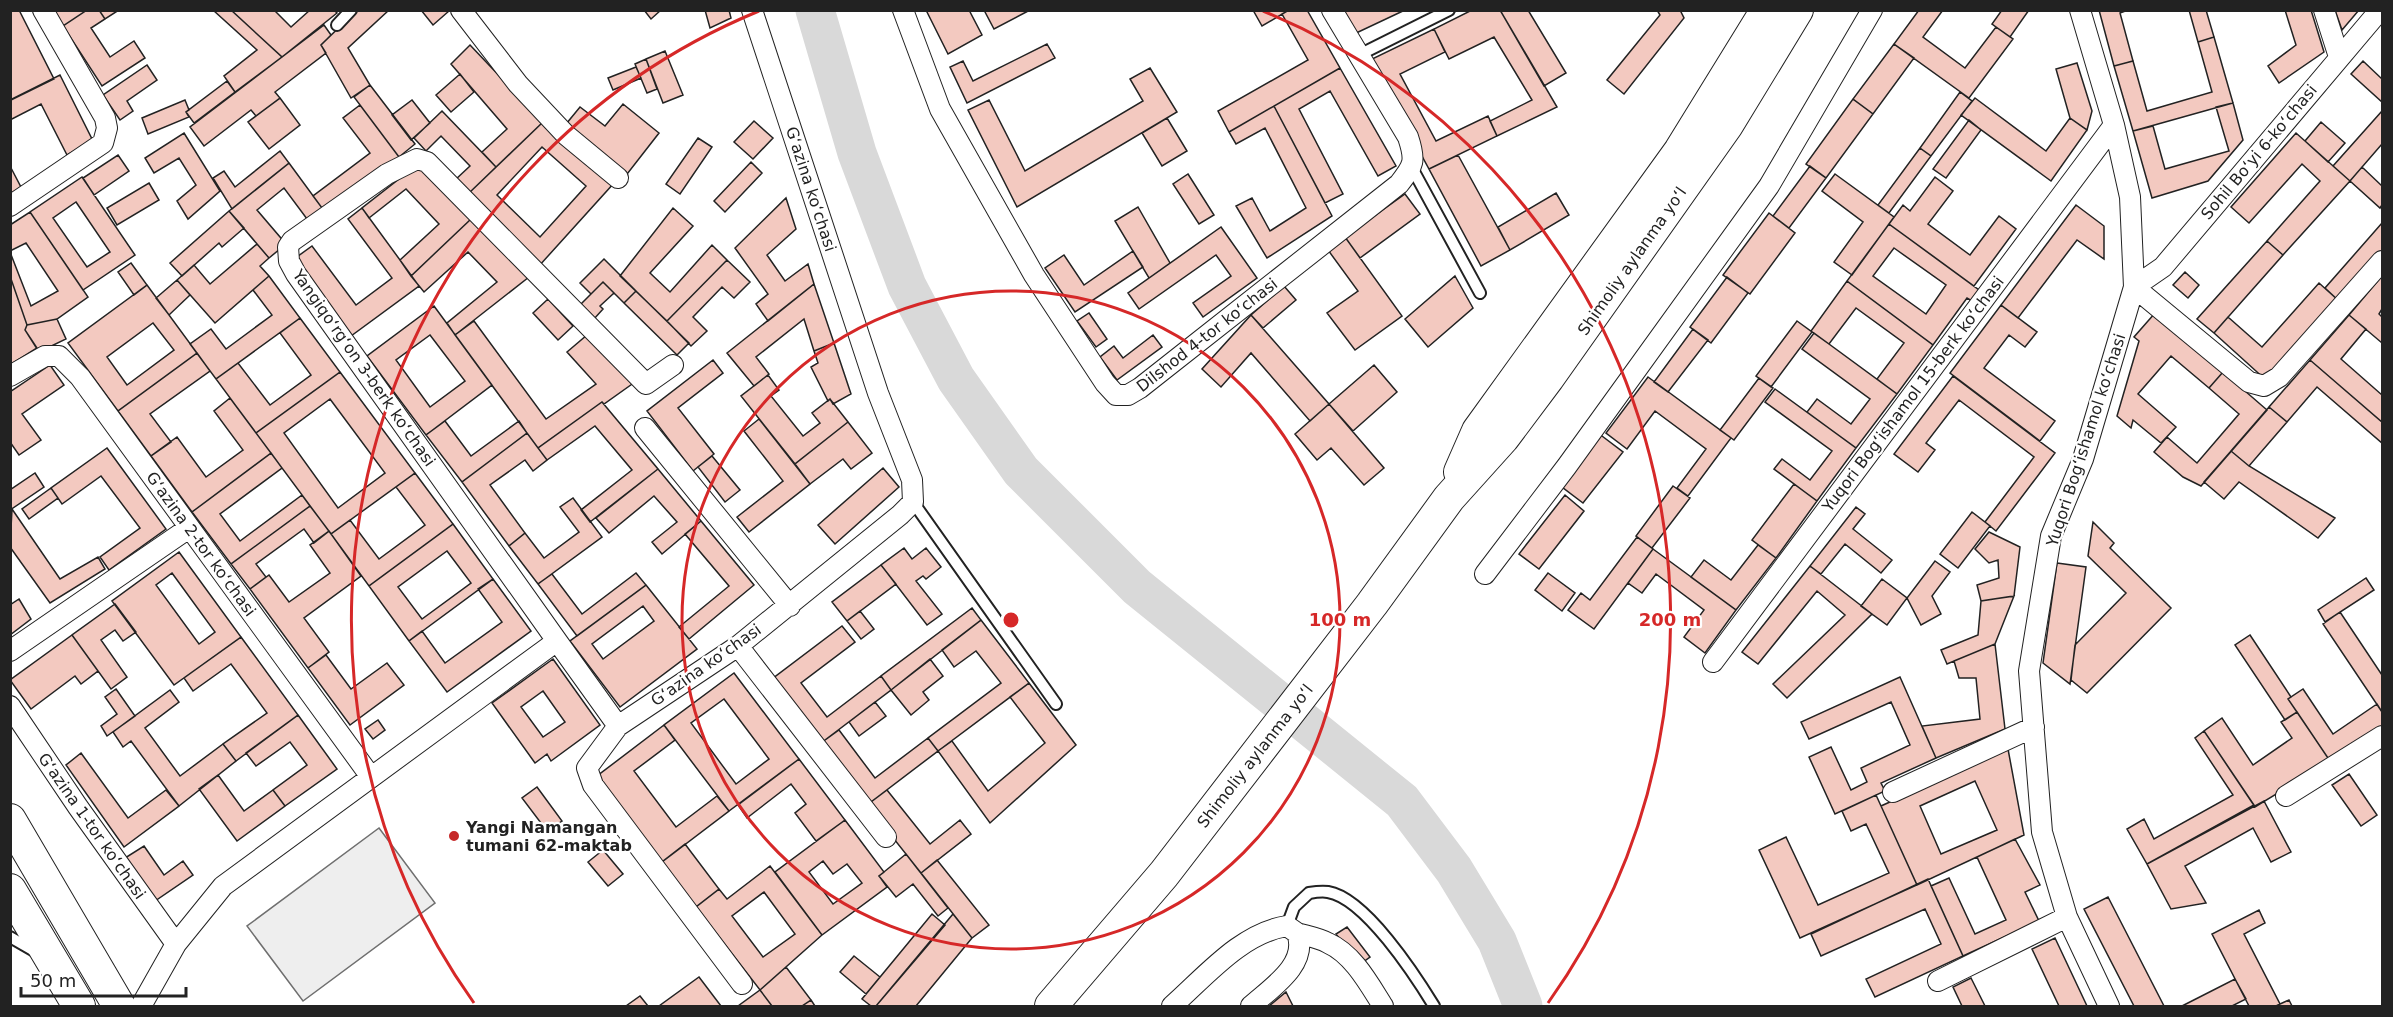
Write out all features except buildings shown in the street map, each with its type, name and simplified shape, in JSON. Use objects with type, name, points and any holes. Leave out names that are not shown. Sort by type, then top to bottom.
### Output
[{"type":"main road","name":"Shimoliy aylanma yoʻl","points":[[1449,498],[1478,430],[1680,151],[1767,10]]},
{"type":"main road","name":"Shimoliy aylanma yoʻl","points":[[1052,1005],[1164,874],[1372,604],[1449,498],[1503,438],[1562,359],[1727,125],[1797,10]]},
{"type":"main road","points":[[10,820],[119,1006]]},
{"type":"main road","points":[[10,890],[79,1006]]},
{"type":"street","points":[[10,206],[103,143],[106,136],[105,117],[43,10]]},
{"type":"street","points":[[460,10],[504,67],[542,110],[566,135],[618,178]]},
{"type":"street","name":"Dilshod 4-tor koʻchasi","points":[[903,10],[940,109],[1034,275],[1105,382],[1116,394],[1128,395],[1140,388],[1399,184],[1412,168]]},
{"type":"street","points":[[1332,10],[1408,137],[1414,155],[1412,168]]},
{"type":"street","points":[[1485,574],[1567,466],[1769,186],[1872,10]]},
{"type":"street","name":"Yuqori Bogʻishamol koʻchasi","points":[[2080,10],[2114,125],[2130,197],[2134,287],[2083,459],[2051,536],[2029,671],[2042,832],[2067,917],[2109,1006]]},
{"type":"street","points":[[2324,10],[2339,57]]},
{"type":"street","name":"Sohil Boʻyi 6-koʻchasi","points":[[2134,287],[2163,267],[2380,10]]},
{"type":"street","name":"Gʻazina koʻchasi","points":[[742,984],[593,785],[587,768],[618,726],[738,646],[913,502],[912,480],[878,393],[754,15]]},
{"type":"street","name":"Yuqori Bogʻishamol 15-berk koʻchasi","points":[[1713,662],[2114,125]]},
{"type":"street","name":"Yangiqoʻrgʻon 3-berk koʻchasi","points":[[557,641],[296,274],[289,261],[288,247],[292,241],[387,174],[417,159],[427,162],[646,384],[673,365]]},
{"type":"street","points":[[2134,287],[2249,382],[2264,386],[2279,377],[2382,261]]},
{"type":"street","name":"Gʻazina 2-tor koʻchasi","points":[[10,376],[45,356],[58,356],[80,377],[371,777]]},
{"type":"street","points":[[645,428],[789,606]]},
{"type":"street","points":[[10,651],[189,528]]},
{"type":"street","points":[[141,1006],[176,944],[223,886],[557,641],[618,726]]},
{"type":"street","points":[[738,646],[886,837]]},
{"type":"street","name":"Gʻazina 1-tor koʻchasi","points":[[10,706],[78,807],[176,944]]},
{"type":"street","points":[[1893,792],[2034,727]]},
{"type":"street","points":[[2286,796],[2382,736]]},
{"type":"street","points":[[1938,981],[2067,917]]},
{"type":"street","points":[[1251,1006],[1293,967],[1300,951],[1300,942],[1292,930]]},
{"type":"street","points":[[1172,1006],[1241,945],[1265,931],[1292,930],[1329,943],[1341,952],[1364,977],[1383,1006]]},
{"type":"lane","points":[[337,25],[351,10]]},
{"type":"lane","points":[[1359,55],[1449,10]]},
{"type":"lane","points":[[1412,168],[1480,293]]},
{"type":"lane","points":[[913,502],[1056,704]]},
{"type":"lane","points":[[1292,930],[1294,907],[1309,893],[1328,892],[1347,900],[1370,920],[1404,960],[1434,1006]]},
{"type":"lane","points":[[10,937],[50,959]]},
{"type":"shaded area","points":[[379,828],[435,903],[303,1001],[247,926]]},
{"type":"waterway","points":[[815,10],[857,153],[907,286],[956,379],[1021,471],[1137,587],[1402,801],[1454,870],[1497,941],[1523,1006]]},
{"type":"place","name":"Yangi Namangan tumani 62-maktab","points":[[454,836]]}]
